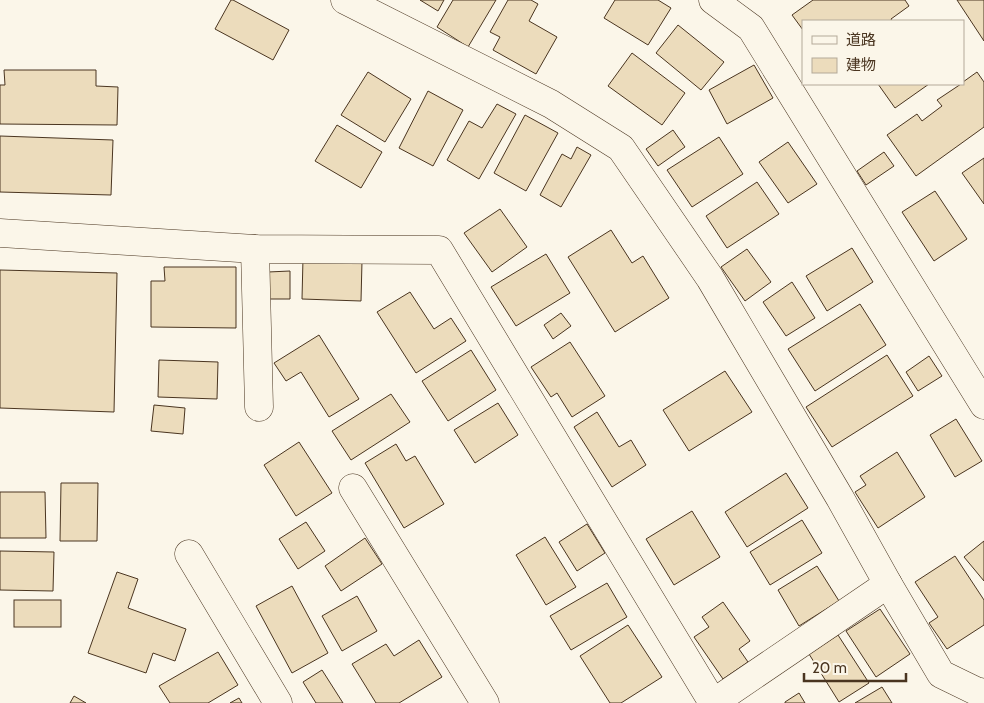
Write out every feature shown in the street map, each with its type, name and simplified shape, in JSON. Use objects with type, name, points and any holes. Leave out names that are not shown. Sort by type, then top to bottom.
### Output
[{"type":"street","points":[[345,0],[551,104],[621,148],[710,278],[942,674],[984,693]]},
{"type":"street","points":[[713,0],[751,28],[984,405]]},
{"type":"street","points":[[0,233],[255,249],[439,250],[713,703],[888,584]]},
{"type":"street","points":[[255,249],[259,407]]},
{"type":"street","points":[[353,488],[485,703]]},
{"type":"street","points":[[189,554],[278,703]]},
{"type":"building","points":[[231,0],[289,30],[273,60],[215,29]]},
{"type":"building","points":[[420,0],[444,0],[438,11]]},
{"type":"building","points":[[453,0],[496,0],[468,47],[437,27]]},
{"type":"building","points":[[508,0],[531,0],[538,4],[529,21],[557,37],[536,74],[493,50],[500,37],[490,32]]},
{"type":"building","points":[[615,0],[658,0],[671,8],[648,45],[604,18]]},
{"type":"building","points":[[813,0],[905,0],[909,6],[892,20],[802,20],[802,29],[792,15]]},
{"type":"building","points":[[957,0],[984,0],[984,41]]},
{"type":"building","points":[[678,25],[724,62],[701,90],[656,53]]},
{"type":"building","points":[[632,53],[685,93],[662,125],[608,86]]},
{"type":"building","points":[[754,65],[773,98],[727,124],[709,90]]},
{"type":"building","points":[[4,70],[96,70],[96,86],[118,87],[117,125],[0,124],[0,85],[5,85]]},
{"type":"building","points":[[368,72],[411,99],[385,142],[341,115]]},
{"type":"building","points":[[977,72],[984,82],[984,127],[916,176],[887,135],[917,114],[922,121],[942,106],[937,100],[960,85],[964,85],[964,81]]},
{"type":"building","points":[[879,85],[928,85],[895,108]]},
{"type":"building","points":[[428,91],[463,110],[433,166],[399,148]]},
{"type":"building","points":[[497,104],[516,114],[479,179],[447,160],[469,121],[482,128]]},
{"type":"building","points":[[525,115],[558,133],[526,191],[494,173]]},
{"type":"building","points":[[337,125],[382,152],[361,188],[315,161]]},
{"type":"building","points":[[673,130],[685,147],[658,166],[646,149]]},
{"type":"building","points":[[0,136],[113,140],[111,195],[0,192]]},
{"type":"building","points":[[719,137],[743,174],[692,207],[667,170]]},
{"type":"building","points":[[788,142],[817,184],[788,203],[759,162]]},
{"type":"building","points":[[577,147],[591,155],[561,207],[540,195],[562,154],[571,159]]},
{"type":"building","points":[[884,152],[894,166],[866,185],[857,171]]},
{"type":"building","points":[[984,158],[984,204],[962,173]]},
{"type":"building","points":[[757,182],[779,214],[727,248],[706,216]]},
{"type":"building","points":[[935,191],[967,239],[934,261],[902,212]]},
{"type":"building","points":[[500,209],[527,247],[492,272],[464,233]]},
{"type":"building","points":[[611,230],[632,263],[643,256],[669,298],[615,332],[568,257]]},
{"type":"building","points":[[852,248],[873,282],[827,311],[806,276]]},
{"type":"building","points":[[747,249],[771,282],[745,301],[721,267]]},
{"type":"building","points":[[546,254],[570,293],[516,326],[491,287]]},
{"type":"building","points":[[303,258],[362,261],[361,301],[302,299]]},
{"type":"building","points":[[164,267],[236,267],[236,328],[151,327],[151,281],[165,281]]},
{"type":"building","points":[[0,270],[117,273],[114,412],[0,408]]},
{"type":"building","points":[[290,271],[290,299],[269,299],[268,272]]},
{"type":"building","points":[[792,282],[815,318],[786,336],[763,302]]},
{"type":"building","points":[[410,292],[434,329],[451,318],[466,341],[416,373],[377,312]]},
{"type":"building","points":[[860,304],[886,345],[815,391],[788,349]]},
{"type":"building","points":[[561,313],[571,326],[553,339],[544,325]]},
{"type":"building","points":[[319,335],[359,399],[329,417],[301,372],[286,381],[274,363]]},
{"type":"building","points":[[570,342],[605,396],[572,417],[557,393],[551,397],[531,367]]},
{"type":"building","points":[[471,350],[496,390],[448,421],[422,381]]},
{"type":"building","points":[[887,355],[913,396],[832,447],[806,407]]},
{"type":"building","points":[[929,356],[942,376],[918,391],[906,372]]},
{"type":"building","points":[[159,360],[218,362],[217,399],[158,397]]},
{"type":"building","points":[[725,371],[752,412],[689,451],[663,410]]},
{"type":"building","points":[[391,394],[410,422],[351,460],[332,431]]},
{"type":"building","points":[[498,403],[518,435],[475,463],[454,430]]},
{"type":"building","points":[[154,405],[185,408],[183,434],[151,431]]},
{"type":"building","points":[[597,412],[619,447],[631,440],[646,465],[612,487],[574,427]]},
{"type":"building","points":[[956,419],[982,461],[955,477],[930,435]]},
{"type":"building","points":[[299,442],[332,493],[296,516],[264,465]]},
{"type":"building","points":[[396,444],[406,461],[415,456],[444,504],[404,528],[365,463]]},
{"type":"building","points":[[897,452],[925,497],[878,528],[855,492],[866,485],[860,476]]},
{"type":"building","points":[[786,473],[808,508],[747,547],[725,512]]},
{"type":"building","points":[[61,483],[98,483],[97,541],[60,541]]},
{"type":"building","points":[[0,492],[45,492],[46,538],[0,538]]},
{"type":"building","points":[[692,511],[720,557],[674,585],[646,539]]},
{"type":"building","points":[[802,520],[822,553],[770,585],[750,552]]},
{"type":"building","points":[[306,522],[325,551],[298,569],[279,539]]},
{"type":"building","points":[[587,524],[605,553],[577,571],[559,542]]},
{"type":"building","points":[[545,537],[576,587],[546,605],[516,555]]},
{"type":"building","points":[[365,538],[382,564],[341,591],[325,566]]},
{"type":"building","points":[[984,541],[984,581],[964,557]]},
{"type":"building","points":[[0,551],[54,552],[53,591],[0,590]]},
{"type":"building","points":[[955,556],[984,600],[984,625],[947,649],[929,623],[938,617],[915,582]]},
{"type":"building","points":[[817,566],[839,601],[799,626],[778,590]]},
{"type":"building","points":[[117,572],[138,579],[128,608],[186,629],[175,661],[153,653],[146,673],[88,653]]},
{"type":"building","points":[[607,583],[627,617],[571,650],[550,616]]},
{"type":"building","points":[[292,586],[328,653],[292,673],[256,606]]},
{"type":"building","points":[[357,596],[377,631],[342,651],[322,616]]},
{"type":"building","points":[[14,600],[61,600],[61,627],[14,627]]},
{"type":"building","points":[[723,602],[750,641],[739,649],[748,662],[723,679],[694,637],[709,627],[702,617]]},
{"type":"building","points":[[880,609],[910,654],[876,677],[846,631]]},
{"type":"building","points":[[628,625],[662,677],[621,703],[610,703],[580,656]]},
{"type":"building","points":[[838,635],[869,683],[839,702],[809,654]]},
{"type":"building","points":[[419,640],[442,677],[399,703],[376,703],[352,664],[386,644],[394,656]]},
{"type":"building","points":[[218,652],[238,685],[208,703],[170,703],[159,686]]},
{"type":"building","points":[[322,670],[343,703],[316,703],[303,682]]},
{"type":"building","points":[[882,687],[892,703],[855,703]]},
{"type":"building","points":[[799,693],[805,703],[785,703],[785,702]]},
{"type":"building","points":[[74,696],[86,703],[70,703]]},
{"type":"building","points":[[239,698],[242,703],[230,703]]}]
